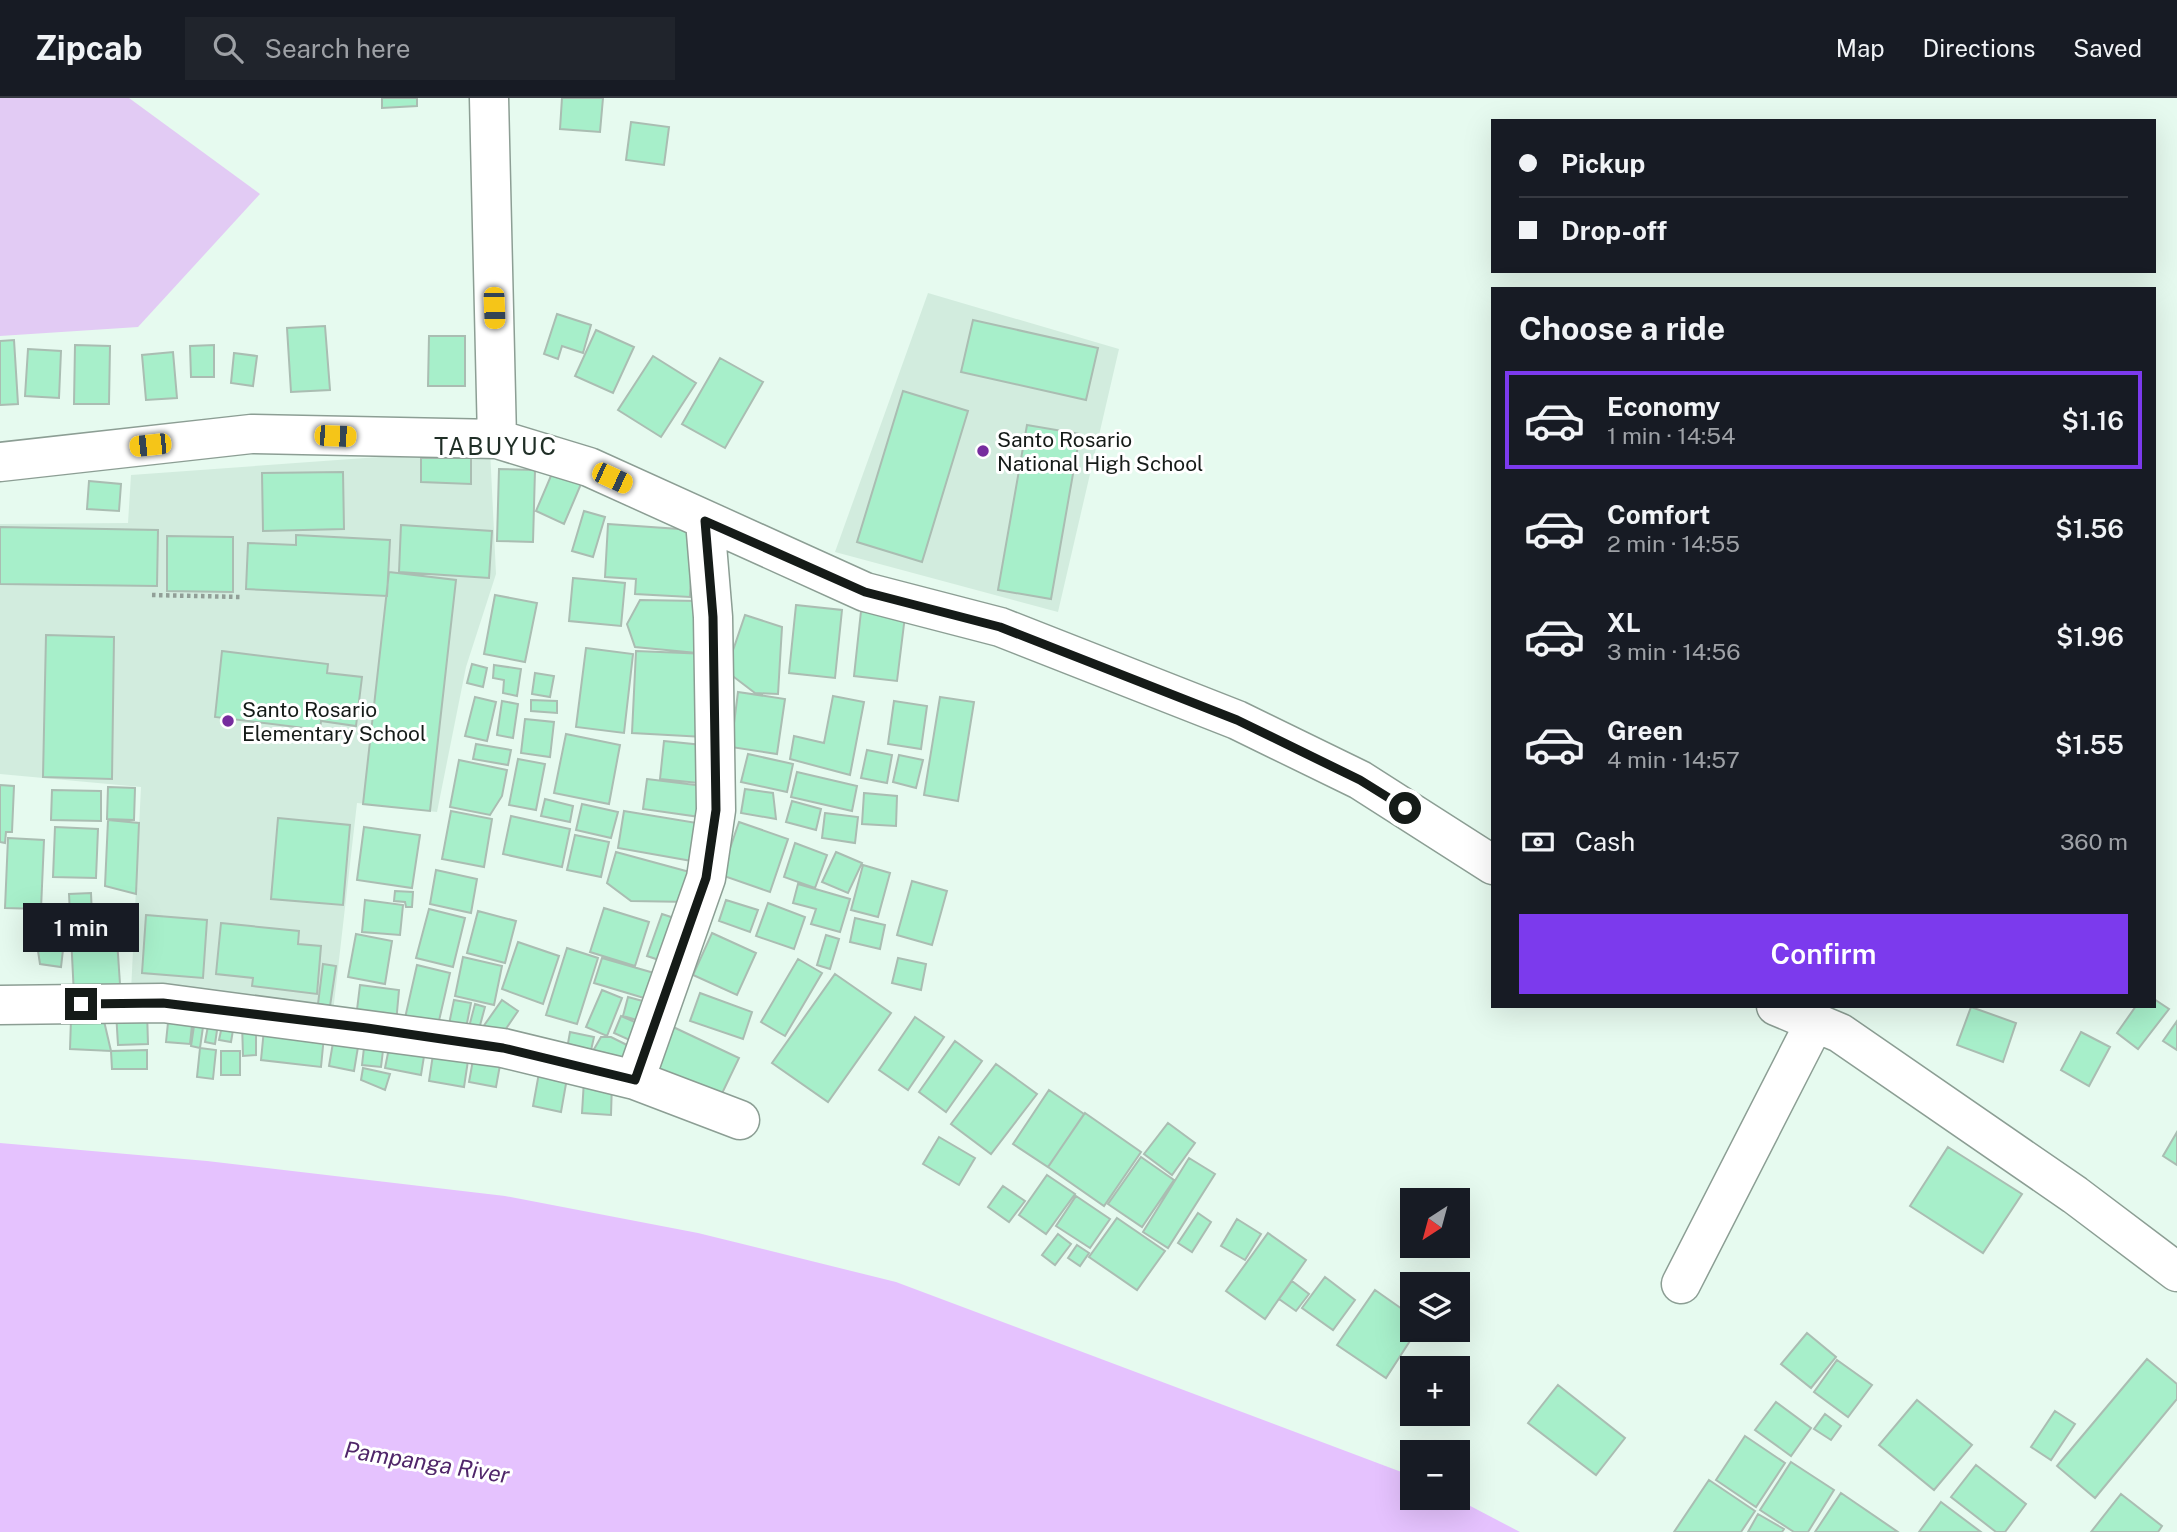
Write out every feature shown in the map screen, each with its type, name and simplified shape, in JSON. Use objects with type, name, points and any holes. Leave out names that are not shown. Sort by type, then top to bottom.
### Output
[{"type":"street","points":[[489,98],[497,439]]},
{"type":"street","points":[[0,462],[251,434],[497,439],[589,467],[865,592],[1000,627],[1237,720],[1360,780],[1491,863]]},
{"type":"street","points":[[635,1080],[706,878],[716,810],[713,617],[705,521]]},
{"type":"street","points":[[0,1005],[176,1004],[503,1048],[635,1080],[740,1120]]},
{"type":"street","points":[[1781,1008],[1840,1033],[1985,1133],[2177,1272]]},
{"type":"street","points":[[1681,1284],[1815,1022]]},
{"type":"path","points":[[152,595],[240,597]]},
{"type":"shaded area","points":[[0,98],[129,98],[260,194],[138,327],[0,336]]},
{"type":"shaded area","name":"Santo Rosario National High School","points":[[928,293],[1119,349],[1058,612],[835,552]]},
{"type":"shaded area","name":"Santo Rosario Elementary School","points":[[490,449],[496,574],[466,667],[437,812],[357,803],[333,1012],[131,991],[141,787],[0,774],[0,524],[128,523],[131,475]]},
{"type":"water","name":"Pampanga River","points":[[0,1143],[207,1161],[505,1196],[698,1233],[896,1282],[1400,1471],[1400,1510],[1470,1510],[1470,1506],[1520,1532],[0,1532]]},
{"type":"building","points":[[382,98],[417,98],[417,106],[382,108]]},
{"type":"building","points":[[562,98],[603,98],[600,132],[560,129]]},
{"type":"building","points":[[631,122],[669,127],[664,165],[626,160]]},
{"type":"building","points":[[557,314],[591,325],[583,353],[562,346],[558,359],[544,354]]},
{"type":"building","points":[[973,320],[1098,348],[1086,400],[961,372]]},
{"type":"building","points":[[325,326],[330,390],[291,392],[287,328]]},
{"type":"building","points":[[596,330],[634,347],[613,393],[575,376]]},
{"type":"building","points":[[429,336],[465,336],[465,386],[428,386]]},
{"type":"building","points":[[14,340],[18,404],[0,405],[0,341]]},
{"type":"building","points":[[75,345],[110,346],[109,404],[74,404]]},
{"type":"building","points":[[214,345],[214,377],[191,377],[190,346]]},
{"type":"building","points":[[28,349],[61,351],[59,398],[25,396]]},
{"type":"building","points":[[173,352],[177,398],[146,400],[142,355]]},
{"type":"building","points":[[234,353],[257,356],[253,386],[231,383]]},
{"type":"building","points":[[653,356],[696,383],[661,437],[618,410]]},
{"type":"building","points":[[720,358],[763,382],[725,448],[682,424]]},
{"type":"building","points":[[903,391],[968,411],[922,562],[857,542]]},
{"type":"building","points":[[1027,425],[1080,434],[1051,599],[998,590]]},
{"type":"building","points":[[421,458],[471,458],[471,484],[421,482]]},
{"type":"building","points":[[499,469],[535,470],[533,542],[497,541]]},
{"type":"building","points":[[553,471],[581,484],[564,524],[536,511]]},
{"type":"building","points":[[343,472],[344,529],[263,531],[262,473]]},
{"type":"building","points":[[89,481],[121,484],[119,511],[87,509]]},
{"type":"building","points":[[584,511],[605,517],[593,557],[572,551]]},
{"type":"building","points":[[608,524],[693,530],[690,597],[635,594],[636,579],[605,577]]},
{"type":"building","points":[[401,525],[492,531],[489,578],[399,572]]},
{"type":"building","points":[[0,527],[158,530],[157,586],[0,584]]},
{"type":"building","points":[[296,535],[390,540],[387,596],[246,589],[248,543],[296,545]]},
{"type":"building","points":[[167,536],[233,537],[233,592],[167,591]]},
{"type":"building","points":[[389,572],[456,580],[430,811],[363,804]]},
{"type":"building","points":[[573,578],[625,583],[621,626],[569,621]]},
{"type":"building","points":[[495,595],[537,603],[525,662],[484,654]]},
{"type":"building","points":[[640,600],[698,601],[697,653],[635,647],[627,624]]},
{"type":"building","points":[[796,605],[842,610],[835,678],[789,673]]},
{"type":"building","points":[[861,611],[905,616],[897,681],[854,676]]},
{"type":"building","points":[[745,615],[782,627],[778,694],[755,693],[726,671]]},
{"type":"building","points":[[46,635],[114,637],[112,779],[43,777]]},
{"type":"building","points":[[586,648],[633,654],[624,733],[576,727]]},
{"type":"building","points":[[222,651],[328,664],[327,673],[362,677],[356,726],[321,721],[320,730],[215,717]]},
{"type":"building","points":[[636,651],[708,654],[704,737],[632,733]]},
{"type":"building","points":[[472,664],[487,668],[483,687],[467,683]]},
{"type":"building","points":[[494,665],[521,669],[517,696],[503,693],[504,680],[493,678]]},
{"type":"building","points":[[535,673],[554,676],[550,697],[532,694]]},
{"type":"building","points":[[738,692],[785,699],[777,754],[731,747]]},
{"type":"building","points":[[833,696],[864,702],[850,775],[790,759],[794,736],[824,743]]},
{"type":"building","points":[[475,697],[496,702],[487,741],[465,736]]},
{"type":"building","points":[[940,697],[974,702],[958,801],[924,795]]},
{"type":"building","points":[[531,700],[557,701],[557,713],[531,711]]},
{"type":"building","points":[[502,701],[518,704],[513,738],[497,735]]},
{"type":"building","points":[[894,701],[927,706],[921,749],[888,744]]},
{"type":"building","points":[[525,719],[554,722],[550,757],[521,753]]},
{"type":"building","points":[[566,734],[620,745],[609,804],[554,793]]},
{"type":"building","points":[[664,741],[712,746],[708,784],[660,779]]},
{"type":"building","points":[[476,744],[511,750],[508,765],[473,759]]},
{"type":"building","points":[[867,750],[892,755],[887,783],[861,778]]},
{"type":"building","points":[[748,754],[793,764],[787,792],[741,782]]},
{"type":"building","points":[[899,755],[923,760],[916,788],[893,782]]},
{"type":"building","points":[[518,759],[545,764],[536,810],[509,805]]},
{"type":"building","points":[[459,760],[507,770],[502,796],[490,815],[450,807]]},
{"type":"building","points":[[797,772],[857,786],[852,811],[791,797]]},
{"type":"building","points":[[647,779],[712,787],[707,818],[643,809]]},
{"type":"building","points":[[0,785],[14,786],[12,832],[6,832],[5,843],[0,842]]},
{"type":"building","points":[[108,787],[135,788],[134,820],[107,819]]},
{"type":"building","points":[[745,789],[773,793],[776,819],[741,813]]},
{"type":"building","points":[[52,790],[101,791],[101,821],[51,820]]},
{"type":"building","points":[[864,793],[897,796],[896,826],[862,824]]},
{"type":"building","points":[[545,799],[573,806],[570,822],[541,816]]},
{"type":"building","points":[[792,801],[821,809],[816,830],[786,822]]},
{"type":"building","points":[[582,804],[618,812],[611,838],[576,830]]},
{"type":"building","points":[[451,811],[492,819],[484,867],[442,859]]},
{"type":"building","points":[[624,811],[709,825],[703,863],[618,848]]},
{"type":"building","points":[[825,813],[858,817],[855,843],[822,838]]},
{"type":"building","points":[[511,816],[570,829],[562,867],[503,854]]},
{"type":"building","points":[[278,818],[350,825],[343,905],[271,899]]},
{"type":"building","points":[[108,820],[139,823],[136,894],[105,886]]},
{"type":"building","points":[[739,822],[788,839],[770,892],[721,875]]},
{"type":"building","points":[[55,827],[98,829],[96,878],[53,877]]},
{"type":"building","points":[[364,827],[420,835],[412,888],[357,880]]},
{"type":"building","points":[[575,835],[609,842],[601,877],[567,870]]},
{"type":"building","points":[[8,838],[44,840],[41,909],[5,908]]},
{"type":"building","points":[[795,843],[827,855],[815,888],[784,877]]},
{"type":"building","points":[[616,852],[697,874],[690,902],[631,901],[607,883]]},
{"type":"building","points":[[836,852],[862,863],[848,893],[822,882]]},
{"type":"building","points":[[863,865],[890,873],[878,917],[851,910]]},
{"type":"building","points":[[436,870],[477,879],[471,913],[430,904]]},
{"type":"building","points":[[912,881],[947,891],[932,945],[897,935]]},
{"type":"building","points":[[798,884],[850,899],[840,932],[811,924],[816,909],[793,903]]},
{"type":"building","points":[[395,891],[413,892],[412,907],[406,907],[405,902],[394,901]]},
{"type":"building","points":[[91,893],[93,941],[117,940],[120,984],[74,996],[69,894]]},
{"type":"building","points":[[365,900],[403,905],[400,935],[362,932]]},
{"type":"building","points":[[726,900],[758,910],[750,932],[719,921]]},
{"type":"building","points":[[768,903],[805,917],[794,949],[756,936]]},
{"type":"building","points":[[604,908],[649,922],[635,966],[590,952]]},
{"type":"building","points":[[429,909],[465,918],[453,967],[416,958]]},
{"type":"building","points":[[478,911],[516,921],[505,963],[467,953]]},
{"type":"building","points":[[662,914],[680,920],[665,962],[647,956]]},
{"type":"building","points":[[146,915],[207,920],[203,978],[142,973]]},
{"type":"building","points":[[855,918],[885,925],[880,949],[850,942]]},
{"type":"building","points":[[221,923],[299,931],[298,944],[321,946],[317,994],[252,986],[253,978],[216,974]]},
{"type":"building","points":[[712,933],[756,953],[737,995],[693,975]]},
{"type":"building","points":[[356,934],[392,941],[385,984],[348,977]]},
{"type":"building","points":[[826,935],[839,939],[830,969],[817,965]]},
{"type":"building","points":[[44,936],[64,941],[61,967],[40,964],[38,951]]},
{"type":"building","points":[[518,942],[559,956],[543,1004],[502,989]]},
{"type":"building","points":[[567,948],[598,958],[577,1024],[546,1015]]},
{"type":"building","points":[[463,957],[502,966],[494,1005],[455,996]]},
{"type":"building","points":[[602,958],[661,975],[654,1001],[594,983]]},
{"type":"building","points":[[898,958],[926,964],[921,990],[892,983]]},
{"type":"building","points":[[798,959],[822,973],[785,1036],[761,1022]]},
{"type":"building","points":[[323,964],[336,966],[330,1006],[318,1004]]},
{"type":"building","points":[[417,965],[450,973],[438,1025],[405,1018]]},
{"type":"building","points":[[835,974],[891,1013],[828,1102],[772,1063]]},
{"type":"building","points":[[360,985],[399,990],[396,1023],[356,1018]]},
{"type":"building","points":[[602,990],[622,998],[607,1036],[586,1027]]},
{"type":"building","points":[[700,993],[752,1012],[743,1039],[690,1021]]},
{"type":"building","points":[[628,997],[650,1003],[644,1022],[623,1016]]},
{"type":"building","points":[[454,1000],[471,1003],[465,1033],[448,1029]]},
{"type":"building","points":[[502,1000],[518,1011],[495,1045],[478,1034]]},
{"type":"building","points":[[2156,1000],[2169,1009],[2138,1049],[2117,1033],[2135,1008],[2156,1008]]},
{"type":"building","points":[[475,1004],[485,1007],[479,1029],[469,1027]]},
{"type":"building","points":[[1971,1008],[2016,1023],[2003,1062],[1957,1045]]},
{"type":"building","points":[[147,1011],[148,1044],[118,1045],[116,1012]]},
{"type":"building","points":[[169,1013],[193,1016],[190,1044],[166,1042]]},
{"type":"building","points":[[210,1015],[219,1017],[215,1044],[205,1042]]},
{"type":"building","points":[[224,1016],[235,1018],[231,1042],[219,1040]]},
{"type":"building","points":[[621,1016],[642,1025],[634,1042],[614,1033]]},
{"type":"building","points":[[915,1017],[944,1037],[908,1090],[879,1070]]},
{"type":"building","points":[[71,1019],[104,1021],[111,1051],[70,1049]]},
{"type":"building","points":[[195,1019],[204,1020],[200,1048],[191,1046]]},
{"type":"building","points":[[2177,1021],[2177,1050],[2163,1041]]},
{"type":"building","points":[[256,1022],[256,1055],[243,1056],[242,1023]]},
{"type":"building","points":[[671,1026],[739,1058],[716,1106],[648,1073]]},
{"type":"building","points":[[264,1029],[324,1036],[321,1067],[261,1060]]},
{"type":"building","points":[[335,1031],[360,1035],[354,1071],[329,1066]]},
{"type":"building","points":[[570,1032],[594,1037],[589,1059],[566,1055]]},
{"type":"building","points":[[2081,1032],[2110,1047],[2089,1086],[2061,1070]]},
{"type":"building","points":[[601,1037],[611,1037],[633,1048],[628,1057],[609,1061],[593,1051]]},
{"type":"building","points":[[365,1039],[384,1042],[381,1067],[362,1065]]},
{"type":"building","points":[[955,1041],[982,1061],[946,1112],[919,1092]]},
{"type":"building","points":[[390,1043],[425,1050],[421,1075],[385,1068]]},
{"type":"building","points":[[200,1048],[216,1050],[213,1079],[197,1077]]},
{"type":"building","points":[[434,1048],[469,1054],[464,1087],[429,1081]]},
{"type":"building","points":[[475,1049],[502,1054],[496,1087],[469,1082]]},
{"type":"building","points":[[147,1050],[147,1069],[112,1069],[111,1051]]},
{"type":"building","points":[[221,1051],[240,1051],[240,1075],[221,1075]]},
{"type":"building","points":[[996,1064],[1037,1094],[991,1154],[951,1124]]},
{"type":"building","points":[[363,1068],[390,1074],[385,1090],[361,1080]]},
{"type":"building","points":[[539,1073],[567,1078],[561,1112],[533,1106]]},
{"type":"building","points":[[584,1080],[612,1082],[611,1115],[582,1113]]},
{"type":"building","points":[[1049,1090],[1084,1114],[1048,1167],[1013,1144]]},
{"type":"building","points":[[1085,1113],[1141,1152],[1104,1206],[1048,1167]]},
{"type":"building","points":[[1168,1123],[1195,1143],[1172,1175],[1144,1154]]},
{"type":"building","points":[[2177,1132],[2177,1165],[2163,1156]]},
{"type":"building","points":[[939,1137],[975,1158],[959,1185],[923,1164]]},
{"type":"building","points":[[1948,1147],[2022,1194],[1983,1253],[1910,1206]]},
{"type":"building","points":[[1141,1157],[1174,1180],[1142,1227],[1108,1204]]},
{"type":"building","points":[[1189,1158],[1215,1174],[1168,1248],[1143,1232]]},
{"type":"building","points":[[1047,1175],[1075,1194],[1046,1234],[1019,1215]]},
{"type":"building","points":[[1003,1186],[1025,1201],[1009,1222],[988,1207]]},
{"type":"building","points":[[1076,1196],[1110,1219],[1090,1248],[1056,1226]]},
{"type":"building","points":[[1198,1213],[1211,1222],[1192,1252],[1178,1243]]},
{"type":"building","points":[[1117,1218],[1165,1251],[1137,1290],[1089,1257]]},
{"type":"building","points":[[1237,1219],[1261,1234],[1245,1260],[1221,1246]]},
{"type":"building","points":[[1268,1233],[1306,1260],[1265,1319],[1226,1291]]},
{"type":"building","points":[[1058,1234],[1071,1244],[1055,1265],[1042,1255]]},
{"type":"building","points":[[1077,1245],[1089,1253],[1080,1266],[1068,1258]]},
{"type":"building","points":[[1325,1277],[1355,1300],[1333,1330],[1302,1308]]},
{"type":"building","points":[[1292,1281],[1309,1294],[1296,1311],[1279,1299]]},
{"type":"building","points":[[1375,1290],[1400,1308],[1400,1342],[1409,1342],[1386,1378],[1337,1345]]},
{"type":"building","points":[[1807,1333],[1836,1357],[1811,1388],[1781,1364]]},
{"type":"building","points":[[2147,1359],[2177,1384],[2177,1399],[2095,1498],[2057,1466]]},
{"type":"building","points":[[1837,1360],[1872,1385],[1848,1417],[1814,1392]]},
{"type":"building","points":[[1558,1385],[1625,1438],[1596,1475],[1528,1423]]},
{"type":"building","points":[[1917,1400],[1972,1445],[1934,1490],[1879,1445]]},
{"type":"building","points":[[1776,1402],[1811,1428],[1791,1456],[1755,1430]]},
{"type":"building","points":[[2055,1411],[2075,1424],[2051,1460],[2031,1447]]},
{"type":"building","points":[[1825,1414],[1841,1426],[1831,1440],[1814,1429]]},
{"type":"building","points":[[1745,1436],[1785,1463],[1756,1507],[1716,1480]]},
{"type":"building","points":[[1791,1462],[1834,1490],[1808,1532],[1794,1532],[1760,1510]]},
{"type":"building","points":[[1976,1465],[2026,1504],[2005,1532],[1996,1532],[1951,1497]]},
{"type":"building","points":[[1709,1480],[1755,1511],[1741,1532],[1674,1532]]},
{"type":"building","points":[[1841,1493],[1898,1532],[1815,1532]]},
{"type":"building","points":[[2121,1494],[2162,1526],[2158,1532],[2091,1532]]},
{"type":"building","points":[[1941,1502],[1981,1532],[1919,1532]]},
{"type":"building","points":[[1758,1514],[1784,1529],[1782,1532],[1748,1532]]},
{"type":"place","name":"Santo Rosario National High School","points":[[983,451]]},
{"type":"place","name":"Santo Rosario Elementary School","points":[[228,721]]},
{"type":"district","name":"TABUYUC","points":[[496,446]]},
{"type":"route","points":[[81,1004],[163,1003],[367,1028],[503,1048],[635,1080],[706,878],[716,810],[713,617],[705,521],[865,592],[1000,627],[1237,720],[1360,780],[1405,808]]}]
